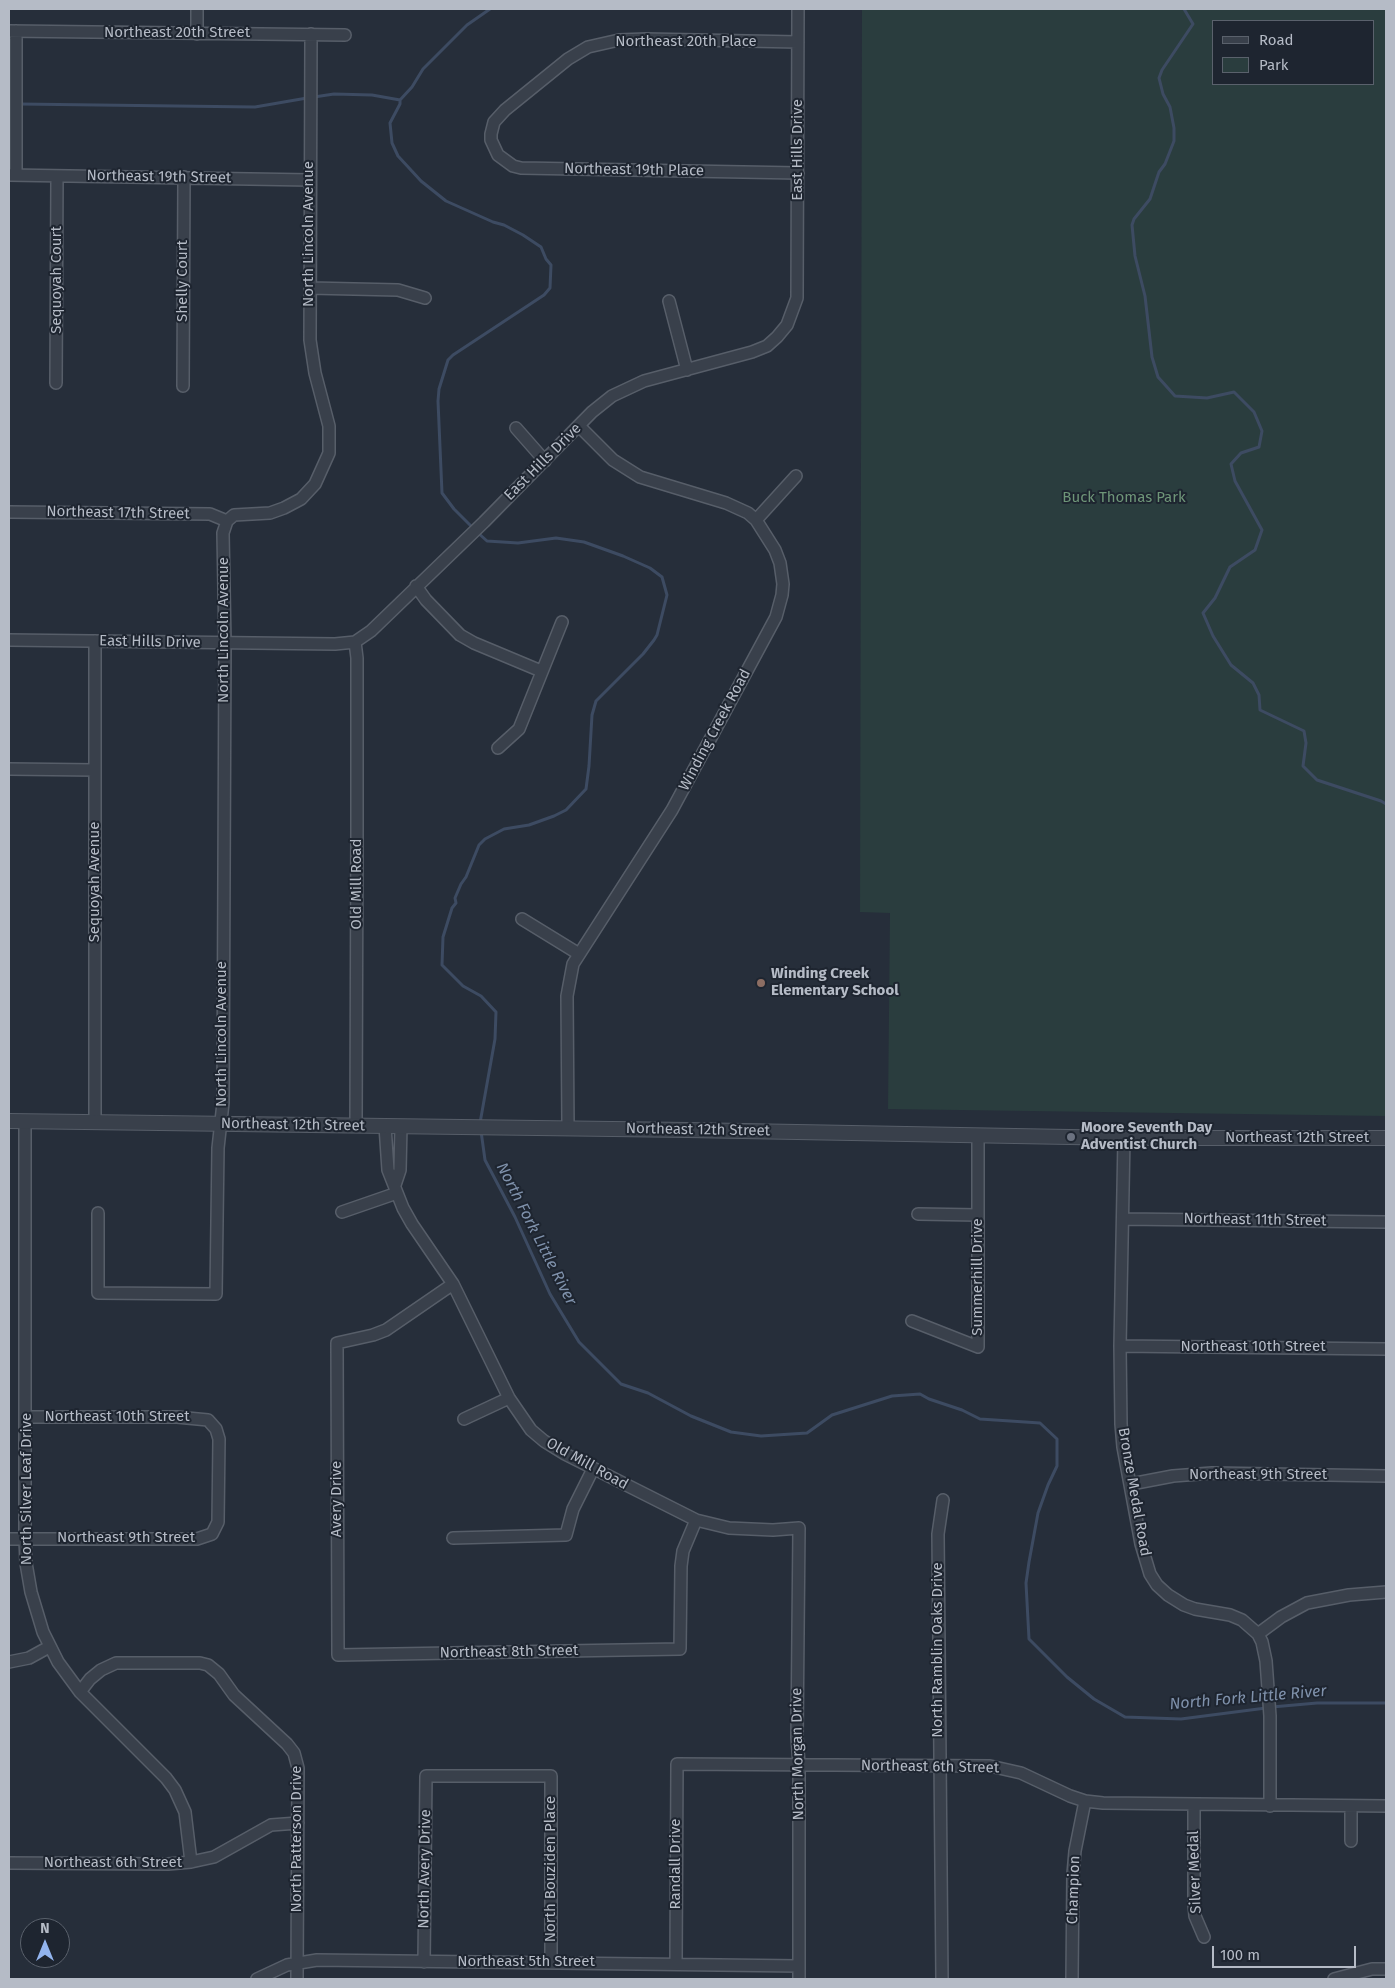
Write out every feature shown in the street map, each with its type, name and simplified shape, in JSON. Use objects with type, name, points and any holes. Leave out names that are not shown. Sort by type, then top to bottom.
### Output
[{"type":"street","points":[[197,9],[197,34]]},
{"type":"street","name":"East Hills Drive","points":[[9,640],[335,644],[355,642],[370,631],[484,522],[603,403],[626,388],[644,381],[752,352],[772,341],[787,325],[797,298],[798,9]]},
{"type":"street","points":[[12,31],[16,89],[12,175]]},
{"type":"street","name":"Northeast 20th Street","points":[[12,31],[345,35]]},
{"type":"street","name":"North Lincoln Avenue","points":[[98,1213],[98,1293],[216,1294],[218,1148],[223,1103],[225,643],[223,533],[226,520],[234,515],[270,513],[293,504],[305,495],[316,484],[329,453],[330,437],[312,358],[309,319],[311,34]]},
{"type":"street","name":"Northeast 20th Place","points":[[491,134],[494,122],[505,110],[568,59],[588,47],[619,40],[646,39],[798,42]]},
{"type":"street","name":"Northeast 19th Place","points":[[491,134],[491,140],[498,155],[513,166],[521,168],[798,173]]},
{"type":"street","name":"Northeast 19th Street","points":[[12,175],[310,180]]},
{"type":"street","name":"Sequoyah Court","points":[[56,384],[57,176]]},
{"type":"street","name":"Shelly Court","points":[[183,386],[184,177]]},
{"type":"street","points":[[310,288],[398,290],[424,298]]},
{"type":"street","points":[[669,301],[687,370]]},
{"type":"street","name":"Winding Creek Road","points":[[568,1128],[567,996],[571,972],[578,954],[619,895],[672,810],[776,617],[782,594],[782,573],[775,550],[756,520],[748,513],[726,503],[640,477],[613,460],[579,426]]},
{"type":"street","points":[[516,428],[545,461]]},
{"type":"street","points":[[756,520],[796,476]]},
{"type":"street","name":"Northeast 17th Street","points":[[9,512],[210,514],[226,520]]},
{"type":"street","points":[[416,586],[426,600],[460,635],[474,643],[541,671]]},
{"type":"street","points":[[498,748],[519,729],[562,622]]},
{"type":"street","name":"Sequoyah Avenue","points":[[95,641],[95,1122]]},
{"type":"street","name":"Old Mill Road","points":[[355,642],[357,658],[356,1126]]},
{"type":"street","points":[[9,769],[95,770]]},
{"type":"street","points":[[522,919],[578,954]]},
{"type":"street","name":"Northeast 12th Street","points":[[9,1121],[568,1128],[1124,1138],[1386,1138]]},
{"type":"street","name":"North Silver Leaf Drive","points":[[25,1122],[26,1563],[31,1592],[49,1647],[58,1662],[80,1692],[171,1784],[185,1812],[191,1862]]},
{"type":"street","name":"Old Mill Road","points":[[385,1126],[388,1170],[412,1224],[453,1284],[508,1398],[531,1430],[544,1441],[593,1469],[696,1520],[729,1528],[773,1530],[800,1528]]},
{"type":"street","points":[[342,1212],[396,1189],[400,1170],[401,1126]]},
{"type":"street","name":"Summerhill Drive","points":[[912,1321],[978,1347],[978,1136]]},
{"type":"street","name":"Bronze Medal Road","points":[[1124,1138],[1120,1346],[1121,1424],[1123,1447],[1145,1561],[1157,1585],[1168,1595],[1184,1605],[1230,1615],[1242,1620],[1258,1634]]},
{"type":"street","points":[[918,1214],[978,1215]]},
{"type":"street","name":"Northeast 11th Street","points":[[1123,1219],[1386,1222]]},
{"type":"street","name":"Avery Drive","points":[[338,1655],[337,1343],[386,1330],[453,1284]]},
{"type":"street","name":"Northeast 10th Street","points":[[1120,1346],[1386,1349]]},
{"type":"street","points":[[464,1420],[508,1398]]},
{"type":"street","name":"Northeast 10th Street","points":[[26,1417],[177,1417],[208,1420],[216,1428],[219,1440],[219,1513],[218,1522],[212,1534]]},
{"type":"street","points":[[453,1538],[566,1535],[573,1509],[593,1469]]},
{"type":"street","name":"Northeast 9th Street","points":[[1131,1484],[1173,1476],[1212,1473],[1386,1476]]},
{"type":"street","name":"North Ramblin Oaks Drive","points":[[942,1979],[938,1534],[943,1500]]},
{"type":"street","name":"Northeast 8th Street","points":[[338,1655],[680,1649],[681,1566],[683,1551],[696,1520]]},
{"type":"street","name":"North Morgan Drive","points":[[799,1979],[797,1644],[800,1528]]},
{"type":"street","name":"Northeast 9th Street","points":[[9,1539],[198,1539],[212,1534]]},
{"type":"street","points":[[1270,1806],[1268,1686],[1262,1642],[1258,1634],[1281,1617],[1307,1603],[1349,1595],[1386,1592]]},
{"type":"street","points":[[9,1662],[29,1658],[49,1647]]},
{"type":"street","name":"North Patterson Drive","points":[[80,1692],[90,1679],[101,1670],[116,1663],[200,1663],[208,1665],[219,1674],[234,1695],[287,1744],[294,1753],[298,1768],[297,1979]]},
{"type":"street","name":"Northeast 6th Street","points":[[677,1764],[971,1765],[1005,1768],[1021,1773],[1070,1796],[1085,1801],[1111,1804],[1386,1806]]},
{"type":"street","name":"Randall Drive","points":[[676,1964],[677,1764]]},
{"type":"street","name":"North Avery Drive","points":[[424,1962],[426,1776],[551,1776]]},
{"type":"street","name":"North Bouziden Place","points":[[551,1776],[551,1962]]},
{"type":"street","name":"Champion","points":[[1072,1979],[1074,1866],[1085,1801]]},
{"type":"street","name":"Silver Medal","points":[[1194,1805],[1194,1904],[1195,1916],[1204,1937]]},
{"type":"street","points":[[1351,1841],[1352,1806]]},
{"type":"street","name":"Northeast 6th Street","points":[[9,1863],[168,1864],[191,1862],[214,1857],[271,1826],[298,1823]]},
{"type":"street","name":"Northeast 5th Street","points":[[257,1979],[276,1969],[317,1960],[798,1966]]},
{"type":"street","points":[[1334,1979],[1372,1969],[1386,1970]]},
{"type":"green space","name":"Buck Thomas Park","points":[[862,9],[1386,9],[1386,1116],[888,1109],[890,913],[860,912]]},
{"type":"waterway","name":"North Fork Little River","points":[[473,528],[454,509],[442,493],[439,389],[448,360],[453,355],[544,295],[550,288],[551,265],[541,247],[523,235],[446,201],[421,181],[398,156],[392,143],[390,123],[400,104],[400,100],[412,87],[423,69],[467,25],[490,9]]},
{"type":"waterway","points":[[1184,9],[1193,24],[1162,70],[1159,78],[1163,94],[1170,107],[1174,128],[1174,141],[1165,164],[1159,172],[1150,199],[1134,219],[1132,225],[1135,256],[1145,296],[1152,357],[1158,377],[1175,396],[1207,398],[1234,392],[1254,412],[1262,431],[1259,447],[1241,453],[1231,464],[1235,481],[1262,530],[1255,550],[1230,567],[1215,598],[1203,613],[1213,636],[1231,665],[1253,683],[1259,695],[1260,710],[1304,731],[1306,743],[1303,766],[1317,780],[1386,804]]},
{"type":"waterway","points":[[314,97],[334,94],[372,95],[400,100]]},
{"type":"waterway","points":[[19,104],[255,107],[307,98]]},
{"type":"waterway","name":"North Fork Little River","points":[[477,532],[487,541],[518,543],[556,538],[584,542],[650,568],[662,577],[667,595],[654,640],[643,654],[596,701],[592,715],[586,789],[566,810],[554,816],[529,825],[504,829],[485,839],[479,845],[455,898],[456,903],[452,908],[443,937],[442,965],[463,986],[481,996],[496,1012],[495,1039],[480,1123]]},
{"type":"waterway","name":"North Fork Little River","points":[[481,1131],[485,1160],[515,1217],[550,1294],[579,1342],[621,1384],[648,1393],[691,1416],[731,1432],[761,1436],[807,1433],[832,1415],[892,1396],[920,1394],[980,1419],[1040,1423],[1057,1439],[1057,1466],[1038,1513],[1029,1562],[1026,1583],[1029,1639],[1067,1677],[1094,1699],[1125,1717],[1181,1719],[1266,1708]]},
{"type":"waterway","name":"North Fork Little River","points":[[1272,1707],[1317,1703],[1386,1703]]},
{"type":"place","name":"Winding Creek Elementary School","points":[[761,983]]},
{"type":"place","name":"Moore Seventh Day Adventist Church","points":[[1071,1137]]}]
